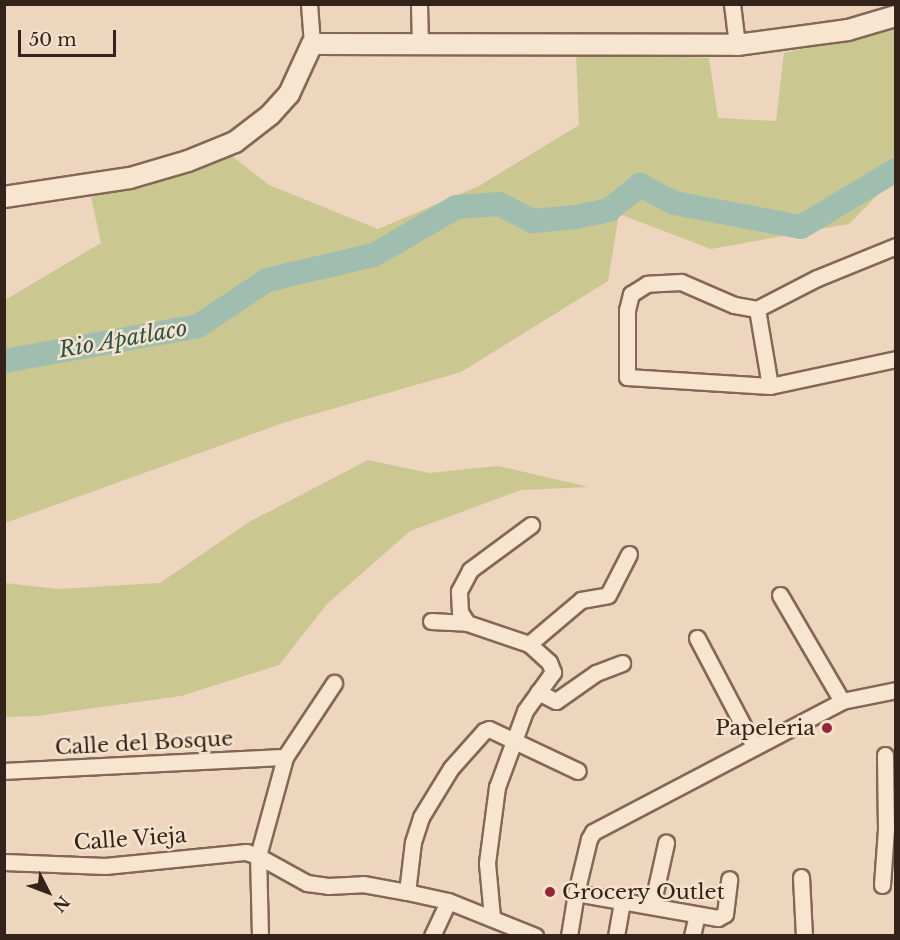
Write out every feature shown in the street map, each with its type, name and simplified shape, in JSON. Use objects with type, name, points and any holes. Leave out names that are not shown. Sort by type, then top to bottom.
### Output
[{"type":"street","points":[[4,197],[130,178],[188,161],[235,142],[270,115],[289,94],[312,44],[309,4]]},
{"type":"street","points":[[420,4],[420,45]]},
{"type":"street","points":[[732,4],[737,45]]},
{"type":"street","points":[[312,44],[737,45],[848,30],[896,15]]},
{"type":"street","points":[[896,246],[818,278],[757,309],[734,305],[681,282],[647,284],[631,294],[627,310],[627,378],[770,386],[896,359]]},
{"type":"street","points":[[757,309],[770,386]]},
{"type":"street","points":[[467,623],[460,612],[459,591],[470,570],[531,525]]},
{"type":"street","points":[[529,644],[581,600],[608,595],[629,554]]},
{"type":"street","points":[[780,595],[842,701]]},
{"type":"street","points":[[431,621],[467,623],[529,644],[549,662],[553,672],[525,711],[496,787],[487,863],[492,916]]},
{"type":"street","points":[[698,638],[754,746]]},
{"type":"street","points":[[538,692],[555,701],[596,673],[622,663]]},
{"type":"street","points":[[260,936],[258,856],[285,757],[334,683]]},
{"type":"street","points":[[568,936],[576,893],[589,839],[593,832],[842,701],[896,690]]},
{"type":"street","points":[[407,892],[413,842],[421,817],[451,768],[487,730],[578,771]]},
{"type":"street","points":[[882,885],[891,829],[885,755]]},
{"type":"street","name":"Calle del Bosque","points":[[4,771],[285,757]]},
{"type":"street","points":[[652,906],[666,843]]},
{"type":"street","name":"Calle Vieja","points":[[4,862],[105,866],[232,852],[258,856]]},
{"type":"street","points":[[258,856],[307,883],[328,886],[363,884],[448,901],[492,916],[535,936]]},
{"type":"street","points":[[801,877],[804,936]]},
{"type":"street","points":[[576,893],[697,915],[722,917],[729,879]]},
{"type":"street","points":[[432,936],[448,901]]},
{"type":"street","points":[[616,936],[622,901]]},
{"type":"street","points":[[692,936],[697,915]]},
{"type":"shaded area","points":[[895,29],[895,177],[849,224],[711,249],[619,214],[608,281],[461,372],[283,423],[5,523],[5,300],[101,243],[91,197],[228,153],[269,185],[378,229],[479,186],[579,125],[576,53],[709,58],[718,118],[776,121],[784,53]]},
{"type":"shaded area","points":[[368,460],[429,473],[498,466],[589,487],[521,490],[410,531],[327,604],[279,665],[181,696],[37,716],[5,717],[5,583],[58,589],[160,583],[249,522]]},
{"type":"waterway","name":"Rio Apatlaco","points":[[4,361],[198,326],[267,280],[374,255],[456,207],[499,204],[533,221],[576,217],[609,210],[640,185],[674,203],[801,227],[896,170]]},
{"type":"place","name":"Papeleria","points":[[827,728]]},
{"type":"place","name":"Grocery Outlet","points":[[550,892]]}]
